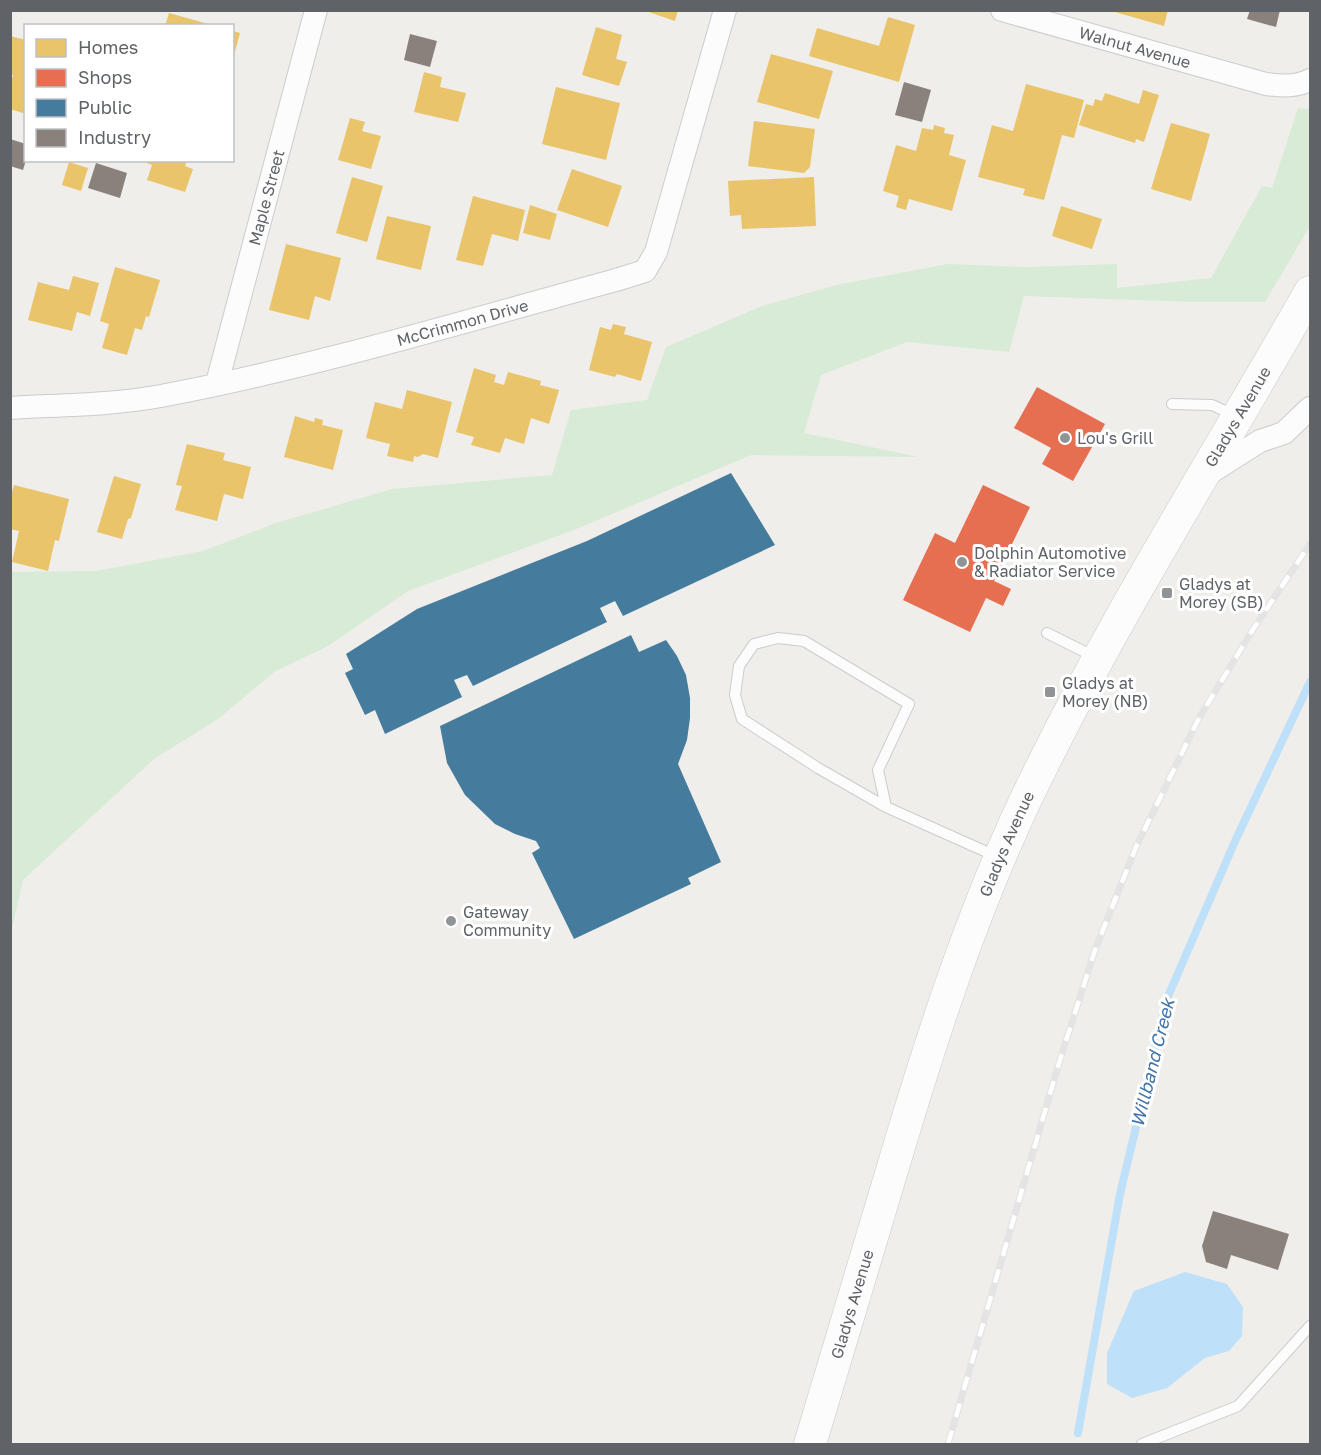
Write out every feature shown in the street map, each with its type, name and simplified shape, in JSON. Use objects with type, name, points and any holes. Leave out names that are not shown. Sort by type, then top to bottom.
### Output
[{"type":"main road","name":"Gladys Avenue","points":[[810,1444],[932,1035],[975,918],[1000,858],[1025,801],[1142,578],[1311,292]]},
{"type":"street","name":"Maple Street","points":[[217,383],[316,10]]},
{"type":"street","name":"McCrimmon Drive","points":[[10,408],[159,396],[283,370],[645,271],[656,252],[724,10]]},
{"type":"street","name":"Walnut Avenue","points":[[1002,10],[1266,84],[1284,87],[1311,80]]},
{"type":"street","points":[[1204,476],[1260,441],[1284,433],[1311,408]]},
{"type":"lane","points":[[1172,404],[1212,405],[1239,417]]},
{"type":"lane","points":[[1047,633],[1098,659]]},
{"type":"lane","points":[[886,807],[878,770],[909,704],[804,641],[778,638],[754,644],[740,666],[735,695],[742,718],[818,768],[886,807],[1000,858]]},
{"type":"lane","points":[[1142,1444],[1238,1406],[1311,1326]]},
{"type":"green space","points":[[1298,108],[1310,109],[1310,226],[1265,302],[1024,296],[1009,352],[907,342],[821,375],[804,433],[919,457],[751,455],[579,528],[408,591],[328,646],[274,672],[218,719],[154,759],[23,880],[11,933],[11,572],[96,571],[203,551],[276,523],[392,489],[552,475],[571,410],[647,400],[666,347],[762,306],[836,285],[948,264],[1027,267],[1117,264],[1117,288],[1211,278],[1262,186],[1272,188]]},
{"type":"water","points":[[1185,1272],[1227,1284],[1243,1307],[1242,1336],[1229,1351],[1205,1358],[1167,1388],[1132,1398],[1107,1384],[1107,1353],[1134,1291]]},
{"type":"building: Homes","points":[[643,10],[678,10],[675,21]]},
{"type":"building: Homes","points":[[1108,10],[1168,10],[1164,26]]},
{"type":"building: Homes","points":[[169,13],[208,24],[166,24]]},
{"type":"building: Homes","points":[[888,17],[915,25],[899,82],[809,56],[817,28],[879,46]]},
{"type":"building: Homes","points":[[596,27],[622,35],[616,59],[627,62],[619,86],[582,75]]},
{"type":"building: Homes","points":[[234,32],[240,33],[234,55]]},
{"type":"building: Homes","points":[[10,36],[24,40],[24,113],[10,109],[10,86],[13,75],[10,74]]},
{"type":"building: Homes","points":[[771,54],[833,71],[819,119],[757,102]]},
{"type":"building: Homes","points":[[424,72],[442,77],[440,87],[466,93],[458,122],[414,112]]},
{"type":"building: Homes","points":[[1026,84],[1084,100],[1074,138],[1062,135],[1044,200],[1023,195],[1025,189],[978,177],[992,125],[1013,131]]},
{"type":"building: Homes","points":[[556,87],[620,103],[606,160],[542,144]]},
{"type":"building: Homes","points":[[1143,90],[1159,95],[1144,142],[1136,139],[1135,143],[1079,125],[1086,104],[1093,106],[1095,99],[1102,101],[1105,93],[1139,104]]},
{"type":"building: Homes","points":[[350,118],[365,122],[362,131],[381,136],[371,169],[338,160]]},
{"type":"building: Homes","points":[[754,121],[815,129],[810,167],[804,173],[748,166]]},
{"type":"building: Homes","points":[[1171,123],[1210,134],[1191,201],[1151,189]]},
{"type":"building: Homes","points":[[934,125],[945,128],[944,133],[954,135],[949,155],[966,160],[952,211],[909,199],[906,210],[896,207],[899,196],[883,191],[896,145],[916,151],[922,128],[933,130]]},
{"type":"building: Homes","points":[[69,162],[88,168],[81,191],[62,185]]},
{"type":"building: Homes","points":[[186,162],[185,166],[193,169],[185,192],[147,180],[152,165],[147,163]]},
{"type":"building: Homes","points":[[572,169],[622,186],[608,227],[557,210]]},
{"type":"building: Homes","points":[[352,177],[383,186],[367,242],[336,233]]},
{"type":"building: Homes","points":[[814,177],[816,226],[742,229],[741,215],[730,216],[728,181]]},
{"type":"building: Homes","points":[[473,196],[525,210],[518,241],[492,234],[483,266],[456,260]]},
{"type":"building: Homes","points":[[530,205],[557,214],[550,240],[523,233]]},
{"type":"building: Homes","points":[[1061,206],[1102,219],[1092,249],[1052,236]]},
{"type":"building: Homes","points":[[387,216],[431,226],[421,270],[376,259]]},
{"type":"building: Homes","points":[[286,244],[341,258],[330,301],[315,296],[309,320],[269,310]]},
{"type":"building: Homes","points":[[115,267],[160,280],[149,317],[146,316],[142,330],[135,328],[127,355],[102,348],[109,324],[100,321]]},
{"type":"building: Homes","points":[[73,276],[99,283],[90,316],[77,312],[72,331],[28,320],[38,282],[69,290]]},
{"type":"building: Homes","points":[[613,324],[626,327],[624,334],[652,342],[641,381],[617,374],[615,377],[589,370],[600,327],[611,330]]},
{"type":"building: Homes","points":[[474,368],[496,375],[494,382],[504,385],[508,372],[541,381],[540,385],[559,390],[549,424],[531,418],[524,444],[505,438],[500,453],[471,445],[474,437],[456,432]]},
{"type":"building: Homes","points":[[407,390],[452,402],[438,458],[423,454],[418,457],[414,456],[413,462],[387,456],[390,444],[366,438],[375,402],[402,409]]},
{"type":"building: Homes","points":[[295,416],[314,422],[315,418],[323,420],[322,425],[343,430],[333,470],[284,457]]},
{"type":"building: Homes","points":[[187,444],[225,453],[223,460],[251,467],[243,499],[224,494],[217,521],[175,510],[182,486],[176,485]]},
{"type":"building: Homes","points":[[114,476],[141,484],[122,539],[97,532]]},
{"type":"building: Homes","points":[[14,485],[69,499],[59,541],[55,540],[48,571],[12,562],[19,531],[10,529],[10,499]]},
{"type":"building: Shops","name":"Lou's Grill","points":[[1037,387],[1105,424],[1073,481],[1042,464],[1051,448],[1014,428]]},
{"type":"building: Shops","name":"Dolphin Automotive & Radiator Service","points":[[983,485],[1030,507],[994,581],[1011,589],[1003,606],[986,598],[970,632],[903,600],[935,533],[955,543]]},
{"type":"building: Public","points":[[731,473],[775,545],[623,616],[615,601],[600,608],[607,622],[473,686],[467,675],[454,680],[462,697],[385,734],[375,710],[365,715],[345,673],[353,669],[346,654],[417,609],[587,541]]},
{"type":"building: Public","points":[[631,635],[639,652],[666,640],[686,675],[690,698],[690,718],[687,740],[678,764],[721,862],[688,878],[691,884],[574,939],[532,853],[540,848],[536,841],[495,824],[465,795],[447,763],[440,726]]},
{"type":"building: Industry","points":[[1250,10],[1280,10],[1276,27],[1247,19]]},
{"type":"building: Industry","points":[[410,34],[437,41],[430,67],[404,60]]},
{"type":"building: Industry","points":[[904,82],[931,90],[922,122],[895,115]]},
{"type":"building: Industry","points":[[10,139],[24,143],[25,162],[23,170],[10,166]]},
{"type":"building: Industry","points":[[96,163],[127,173],[120,198],[88,188]]},
{"type":"building: Industry","points":[[1213,1211],[1289,1234],[1278,1270],[1231,1255],[1227,1269],[1206,1262],[1202,1246]]},
{"type":"waterway","name":"Willband Creek","points":[[1078,1433],[1120,1194],[1166,1001],[1236,839],[1310,682]]},
{"type":"railway","points":[[948,1444],[1059,1063],[1095,950],[1136,847],[1199,718],[1252,631],[1310,544]]},
{"type":"place","name":"Lou's Grill","points":[[1065,438]]},
{"type":"place","name":"Dolphin Automotive & Radiator Service","points":[[962,562]]},
{"type":"place","name":"Gladys at Morey (SB)","points":[[1167,593]]},
{"type":"place","name":"Gladys at Morey (NB)","points":[[1050,692]]},
{"type":"place","name":"Gateway Community","points":[[451,921]]}]
